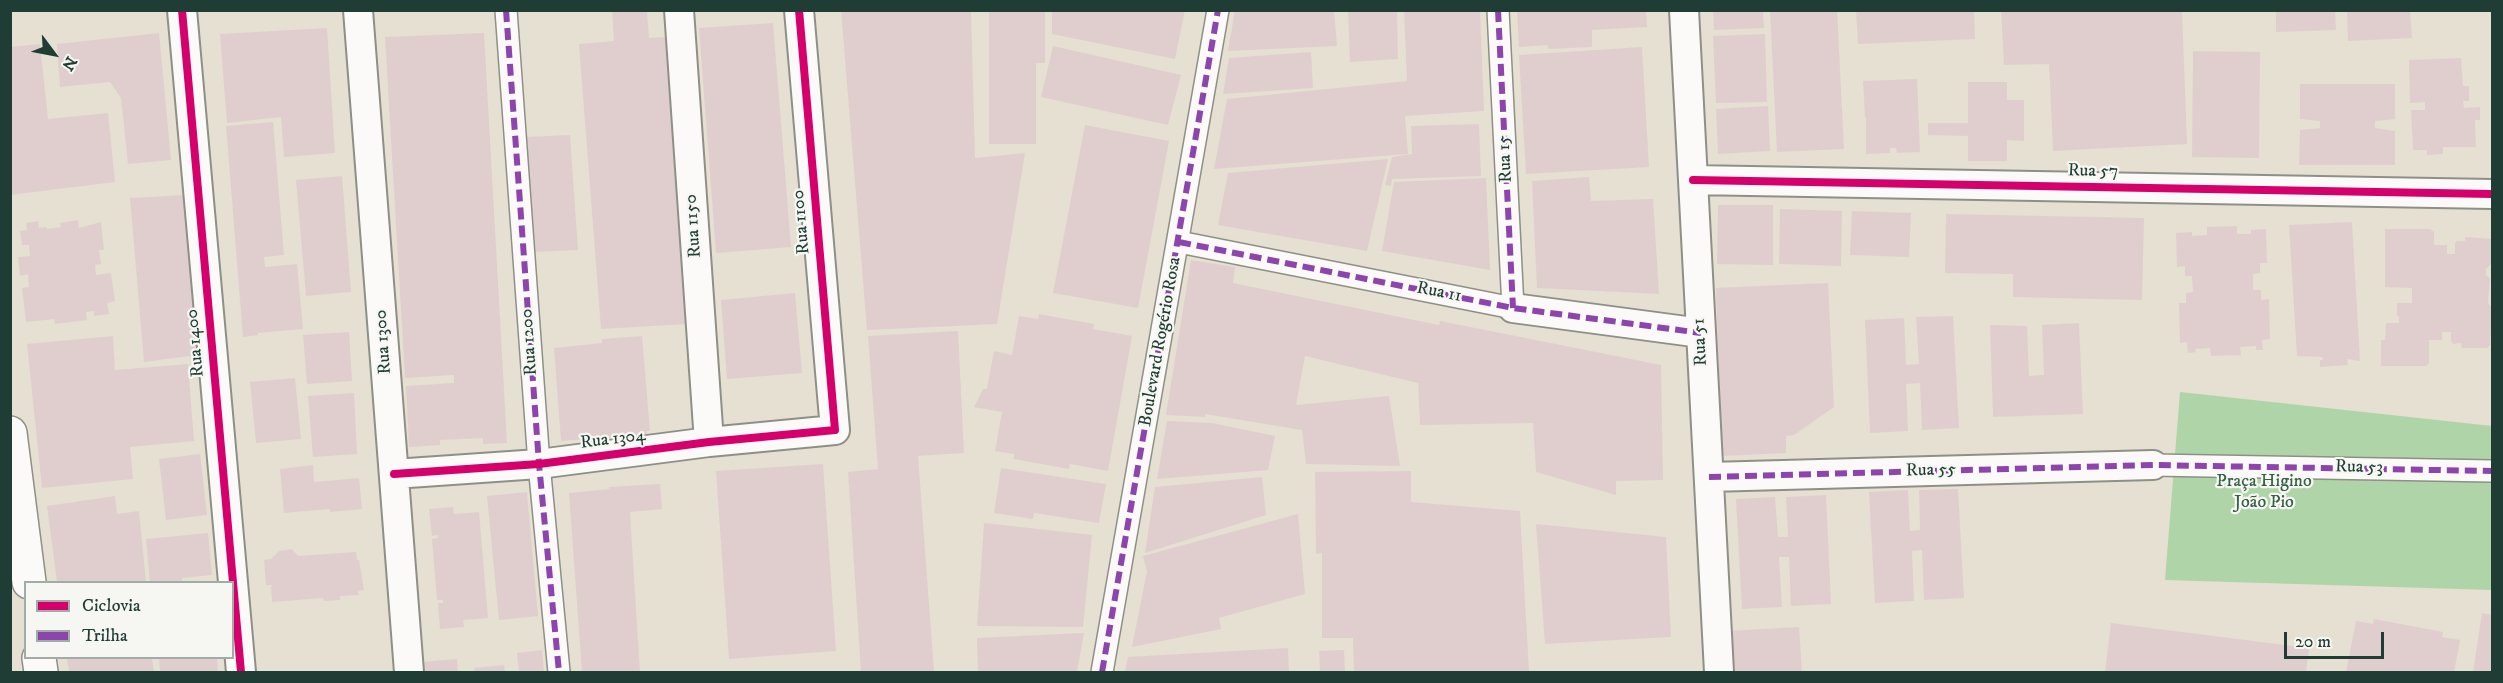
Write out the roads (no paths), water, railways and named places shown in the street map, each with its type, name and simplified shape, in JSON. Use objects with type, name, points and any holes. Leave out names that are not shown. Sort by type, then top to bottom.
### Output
[{"type":"street","name":"Rua 1400","points":[[182,10],[233,581]]},
{"type":"street","name":"Rua 1300","points":[[358,10],[409,672]]},
{"type":"street","name":"Rua 1200","points":[[506,10],[539,465],[559,672]]},
{"type":"street","name":"Rua 1150","points":[[679,10],[709,442]]},
{"type":"street","name":"Rua 1100","points":[[799,10],[835,430]]},
{"type":"street","name":"Boulevard Rogério Rosa","points":[[1102,672],[1218,10]]},
{"type":"street","name":"Rua 15","points":[[1498,10],[1514,308]]},
{"type":"street","name":"Rua 51","points":[[1684,10],[1719,672]]},
{"type":"street","name":"Rua 57","points":[[1693,180],[2493,194]]},
{"type":"street","name":"Rua 11","points":[[1179,242],[1514,308],[1701,333]]},
{"type":"street","name":"Rua 1304","points":[[394,474],[539,465],[709,442],[835,430]]},
{"type":"street","points":[[10,434],[29,581]]},
{"type":"street","name":"Rua 55","points":[[1709,477],[2153,465]]},
{"type":"street","name":"Rua 53","points":[[2153,465],[2493,471]]},
{"type":"street","name":"Rua 1400","points":[[234,593],[241,672]]},
{"type":"park label","name":"Praça Higino João Pio","points":[[2264,492]]}]
